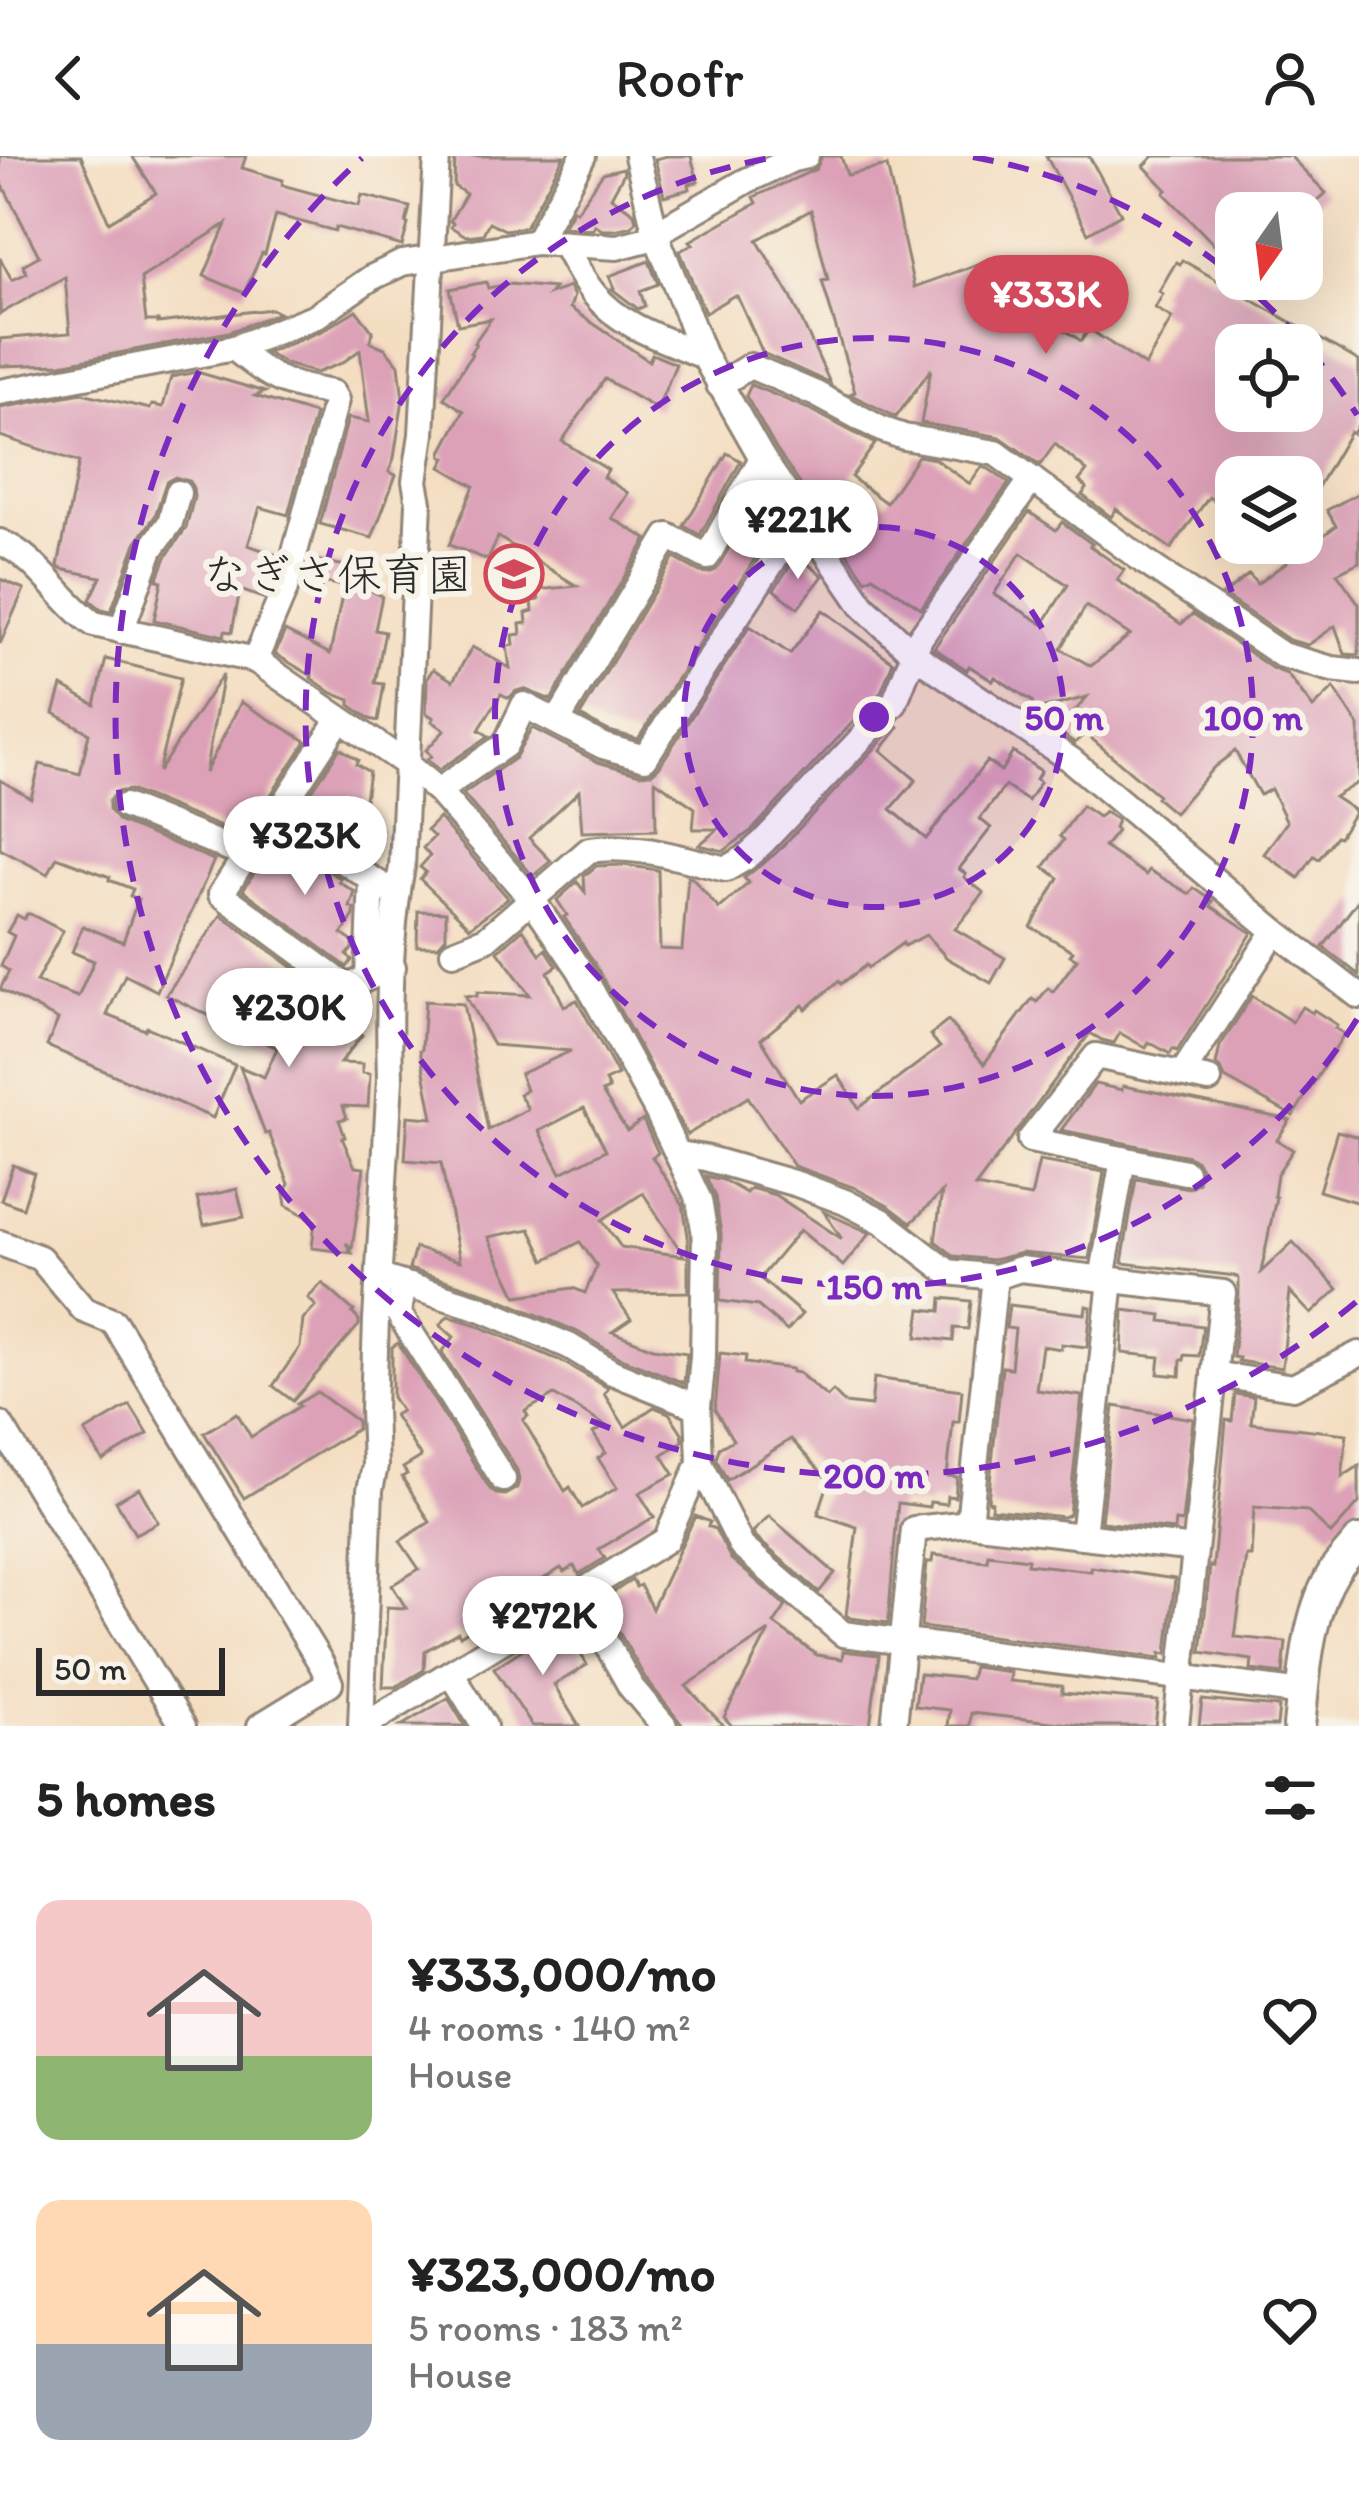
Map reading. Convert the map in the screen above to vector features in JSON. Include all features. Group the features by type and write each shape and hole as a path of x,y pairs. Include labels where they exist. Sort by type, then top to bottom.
{"street":[{"path":"362,1726 370,1490 375,1466 373,1410 392,1281 393,967 419,503 415,481 422,434 436,156"},
{"path":"536,242 583,156"},
{"path":"637,156 656,235 704,356 762,458 862,606 915,655 1071,760 1359,996"},
{"path":"0,392 234,348 316,316 402,263 536,242 617,247 656,235 746,181 806,156"},
{"path":"563,243 591,291 611,311 704,356"},
{"path":"234,348 288,386 332,393 336,400 285,589 256,660"},
{"path":"719,385 750,366 904,437 996,453 1282,655 1359,672"},
{"path":"557,722 668,536 707,557 762,458"},
{"path":"453,952 486,939 589,850 634,848 726,869 745,858 894,704 920,638 1032,479"},
{"path":"121,632 151,550 170,523 178,493"},
{"path":"438,791 505,745 524,705 603,746 645,758 801,518"},
{"path":"0,542 30,559 75,611 94,624 256,660 438,791 533,901 580,970 699,1200 705,1235 700,1463 742,1547 760,1565 843,1634 1303,1693"},
{"path":"339,720 220,894 347,987 393,967"},
{"path":"125,806 246,855"},
{"path":"275,818 397,895"},
{"path":"368,977 372,880"},
{"path":"1182,1075 1275,931"},
{"path":"1185,1172 1030,1140 1096,1056 1209,1080"},
{"path":"679,1154 823,1192 882,1221 948,1272 995,1277 1020,1269 1223,1293 1176,1726"},
{"path":"1083,1536 1106,1279 1123,1159"},
{"path":"0,1243 40,1258 85,1310 114,1322 330,1683"},
{"path":"969,1522 995,1277"},
{"path":"392,1281 480,1308 569,1346 612,1372 698,1407"},
{"path":"392,1281 399,1314 503,1479"},
{"path":"1214,1374 1293,1387 1359,1354"},
{"path":"0,1424 183,1726"},
{"path":"362,1726 666,1540 700,1463"},
{"path":"894,1726 914,1529 969,1522 1196,1549"},
{"path":"1299,1726 1319,1602 1335,1570 1359,1541"},
{"path":"579,1594 631,1687 664,1726"},
{"path":"452,1674 484,1726"},
{"path":"260,1726 330,1683 362,1688"}],"building":[{"path":"0,156 81,156 109,222 156,193 132,156 246,156 242,168 283,180 282,185 359,206 362,195 410,207 408,224 402,246 276,215 265,254 244,293 204,276 226,224 141,278 146,321 271,309 279,313 229,332 61,364 0,366 0,339 70,333 65,277 0,314 0,258 12,280 27,273 23,265 39,256 0,180"},
{"path":"455,156 564,156 525,227 505,230 489,222 483,234 466,236 451,227 450,221 466,194 454,186"},
{"path":"691,156 698,182 664,196 655,159"},
{"path":"822,156 841,156 847,175 887,166 914,287 998,257 1006,278 1068,256 1081,292 1034,309 1081,341 1089,329 1145,366 1172,318 1155,308 1163,294 1159,291 1176,262 1182,260 1215,279 1215,300 1252,300 1294,324 1215,324 1215,432 1323,432 1323,340 1359,361 1359,423 1323,478 1323,456 1215,456 1215,502 1209,497 1171,549 1116,509 1111,517 1082,495 1087,488 1079,481 1087,471 1055,444 1040,465 1000,437 921,423 931,369 896,417 850,394 855,392 822,281 828,280 811,210 757,240 791,297 830,383 763,353 737,296 705,313 680,251 757,203 754,197 816,169"},
{"path":"1046,156 1089,156 1121,214 1088,233"},
{"path":"1154,156 1290,156 1326,193 1215,192 1215,245 1144,166"},
{"path":"623,168 611,197 634,213 632,226 615,230 595,225 593,229 563,227 603,173"},
{"path":"649,261 658,284 640,291 645,306 638,309 612,289 609,276"},
{"path":"486,282 488,288 509,284 554,288 549,294 569,287 574,296 570,308 649,361 652,354 676,364 657,409 605,379 562,441 608,470 603,477 628,493 612,518 647,539 551,700 524,689 509,698 501,694 479,730 489,736 439,770 427,760 431,756 426,750 445,730 426,713 427,678 433,669 453,681 472,647 510,668 507,646 514,645 513,635 521,634 520,624 527,623 532,601 539,600 537,590 577,586 498,537 488,560 449,545 474,486 441,467 446,458 442,452 464,411 444,398 491,319 458,325 450,289"},
{"path":"356,310 373,332 370,342 385,348 399,365 403,399 389,472 396,475 372,538 320,524 348,418 369,422 360,350 316,373 267,353 322,331"},
{"path":"197,372 265,392 255,396 315,414 288,515 260,507 248,545 277,555 269,584 263,598 240,590 232,632 225,631 224,636 154,620 162,581 157,580 186,528 194,497 189,481 175,477 166,482 155,516 136,543 111,611 101,609 90,600 101,577 58,566 79,462 0,436 0,408 82,393 150,409 152,405 163,407 171,377"},
{"path":"751,385 875,444 851,477 886,503 918,456 935,459 970,484 982,467 1009,483 921,608 873,576 866,580 776,449 746,396"},
{"path":"727,453 741,461 700,535 684,526"},
{"path":"1359,493 1359,562 1337,573 1359,604 1359,655 1345,654 1335,626 1308,645 1289,640 1223,595 1249,574 1257,584 1284,564 1323,564 1323,536 1336,526 1327,510"},
{"path":"760,495 778,511 766,532 770,535 638,739 580,716 674,558 700,572 716,570"},
{"path":"1029,512 1056,530 1062,522 1124,570 1117,580 1181,624 1193,614 1287,674 1313,708 1334,688 1359,726 1359,782 1334,797 1355,811 1339,837 1319,859 1314,856 1299,878 1264,854 1287,822 1271,789 1260,795 1235,751 1214,767 1174,813 1085,733 1075,743 1058,731 1087,697 1034,711 1032,701 995,677 993,681 969,666 967,670 934,648","holes":["1021,553 1068,585 1043,624 994,594","1086,606 1130,635 1091,666 1061,649"]},
{"path":"797,555 823,576 798,608 774,590"},
{"path":"310,559 360,569 355,583 382,596 375,630 385,632 375,683 384,684 378,721 275,654 285,631 330,654 344,586 305,579"},
{"path":"0,579 24,589 0,644"},
{"path":"823,610 893,662 881,692 752,830 724,851 699,845 718,829 693,829 695,808 655,780 656,830 582,832 579,791 529,838 551,861 533,876 463,794 515,758 532,728 598,762 652,773 750,626 790,654"},
{"path":"106,659 181,678 158,772 223,674 205,773 241,702 306,741 240,835 130,790 116,792 109,801 118,821 214,860 157,991 125,975 107,1015 235,1065 213,1118 47,1046 58,1020 0,989 9,971 1,966 14,936 7,932 17,915 24,919 30,914 63,931 36,982 78,997 94,961 72,952 83,926 123,942 138,899 130,896 133,889 110,877 57,857 48,874 0,849 0,780 31,798 40,764 80,774 89,733 54,713 62,686 95,705"},
{"path":"897,725 881,750 916,780 891,809 926,839 987,761 1001,771 1013,752 1041,771 1028,801 1005,786 980,819 991,828 959,869 984,893 955,929 1005,958 991,983 947,958 926,935 903,943 868,968 839,981 806,1009 803,1005 761,1039 799,1100 838,1075 859,1108 940,1047 930,1035 948,1021 984,1064 1032,999 1037,1002 1048,988 1053,992 1077,959 1070,955 1073,951 1031,927 1059,878 1044,867 1082,806 1098,817 1105,812 1117,820 1117,831 1104,847 1146,875 1149,870 1190,894 1194,888 1213,901 1211,906 1252,933 1177,1051 1170,1054 1149,1042 1146,1048 1120,1033 1114,1043 1090,1033 975,1187 1031,1197 1039,1161 1104,1172 1089,1259 1021,1253 993,1260 954,1256 935,1241 942,1192 911,1223 853,1187 794,1166 748,1097 687,1135 557,900 577,882 585,892 584,876 596,866 658,870 660,949 682,950 688,877 719,909"},
{"path":"340,748 369,772 362,819 381,830 368,852 361,848 359,852 298,813"},
{"path":"439,818 508,898 470,927 420,879 426,872 420,867 430,856 423,848 434,837 427,830"},
{"path":"276,838 355,892 350,907 354,915 342,934 353,942 347,967 243,890"},
{"path":"1359,899 1359,975 1323,947"},
{"path":"418,911 446,912 446,937 438,946 417,946"},
{"path":"221,915 328,993 325,998 356,1022 351,1027 362,1035 340,1063 362,1064 362,1073 370,1074 368,1107 343,1106 347,1118 339,1120 355,1167 364,1168 352,1248 346,1243 352,1253 312,1248 315,1221 286,1205 284,1193 289,1184 240,1067 264,1077 277,1048 166,995"},
{"path":"523,929 540,954 546,949 557,966 548,972 564,1006 577,1000 618,1075 605,1081 609,1089 602,1092 627,1131 643,1120 658,1153 652,1157 683,1205 688,1292 613,1293 631,1319 612,1332 653,1348 687,1353 684,1383 486,1293 409,1269 415,1248 460,1261 441,1163 405,1160 408,1116 433,1118 420,1050 425,1001 463,1004 488,1130 528,1109 519,1094 526,1090 520,1074 571,1051 493,1045 465,995 530,995 498,951","holes":["584,1108 606,1150 561,1173 539,1131","643,1193 684,1256 621,1247 602,1220","530,1229 545,1260 580,1242 597,1266 585,1293 573,1288 517,1296 488,1237"]},
{"path":"1252,996 1292,1022 1302,1007 1314,1010 1344,1034 1293,1116 1225,1078 1216,1065 1220,1046"},
{"path":"1095,1084 1290,1120 1277,1140 1293,1150 1277,1174 1261,1272 1293,1242 1338,1289 1311,1314 1290,1292 1282,1368 1233,1357 1239,1295 1236,1276 1122,1263 1136,1179 1189,1188 1198,1182 1201,1168 1188,1156 1061,1130"},
{"path":"1337,1131 1359,1137 1359,1203 1319,1191"},
{"path":"13,1165 34,1173 23,1208 1,1200"},
{"path":"706,1176 746,1193 750,1188 775,1195 842,1239 824,1212 870,1233 843,1266 800,1230 760,1278 802,1314 787,1331 758,1306 720,1301 721,1233"},
{"path":"237,1189 244,1217 204,1225 197,1198"},
{"path":"322,1283 354,1311 359,1325 293,1401 273,1386 300,1347 303,1320 316,1306 308,1298"},
{"path":"942,1298 971,1301 968,1329 954,1328 953,1341 917,1337 921,1309 941,1311"},
{"path":"1009,1305 1085,1314 1086,1306 1091,1307 1087,1347 1042,1346 1036,1390 1082,1396 1069,1514 1063,1517 991,1509 988,1501 1002,1367 1011,1368 1015,1329 1006,1328"},
{"path":"1124,1310 1203,1326 1199,1356 1185,1355 1180,1376 1158,1374 1160,1357 1122,1353"},
{"path":"448,1316 561,1361 608,1388 604,1394 625,1427 654,1407 669,1413 683,1441 662,1455 674,1474 639,1493 654,1517 599,1549 605,1558 579,1574 574,1566 564,1572 561,1568 460,1636 458,1632 425,1651 424,1670 395,1687 383,1687 387,1607 406,1608 392,1585 419,1569 400,1541 430,1522 402,1477 407,1474 403,1468 421,1457 394,1415 401,1411 392,1397 392,1347 398,1343 490,1489 505,1495 517,1488 519,1480 442,1352 454,1337 440,1325","holes":["554,1395 606,1426 593,1433 606,1453 598,1458 617,1488 582,1508 570,1487 565,1491 523,1420 528,1416 525,1411"]},
{"path":"720,1353 746,1356 745,1363 792,1369 827,1397 833,1391 845,1403 871,1406 874,1378 962,1390 947,1476 957,1477 955,1497 947,1496 946,1504 930,1502 929,1507 898,1503 888,1623 846,1615 857,1527 818,1514 829,1481 791,1439 727,1480 716,1459 719,1448 733,1440 715,1410"},
{"path":"317,1392 357,1421 357,1429 244,1498 204,1433 237,1413 251,1437"},
{"path":"1235,1394 1254,1397 1251,1423 1347,1434 1342,1477 1359,1466 1359,1503 1331,1534 1307,1511 1254,1507 1251,1556 1246,1556 1235,1637 1286,1642 1283,1674 1251,1670 1252,1660 1201,1652 1226,1420 1232,1421"},
{"path":"130,1405 148,1434 103,1461 85,1432"},
{"path":"1114,1406 1193,1419 1182,1522 1175,1521 1174,1530 1101,1522"},
{"path":"139,1488 158,1522 135,1534 116,1501"},
{"path":"695,1516 710,1522 708,1526 715,1529 731,1559 786,1606 774,1624 817,1655 842,1659 843,1651 879,1655 870,1726 732,1726 724,1717 769,1631 686,1686 724,1726 683,1726 645,1678 601,1600 632,1580 636,1587 640,1585 652,1609"},
{"path":"769,1516 835,1573 819,1592 755,1537 753,1532"},
{"path":"988,1554 1028,1559 1027,1564 1175,1579 1167,1654 1161,1653 1161,1658 921,1627 927,1562 932,1562 933,1555 987,1561"},
{"path":"563,1623 587,1665 554,1685 579,1726 532,1726 494,1668"},
{"path":"973,1667 1010,1672 1009,1681 1062,1686 1062,1693 1158,1701 1155,1726 1087,1726 971,1713 970,1726 948,1726 950,1710 915,1706 919,1674 970,1679"},
{"path":"448,1698 465,1726 401,1726"},
{"path":"1202,1700 1279,1707 1277,1726 1199,1726"}],"place":[{"name":"なぎさ保育園","path":"514,574"}]}
